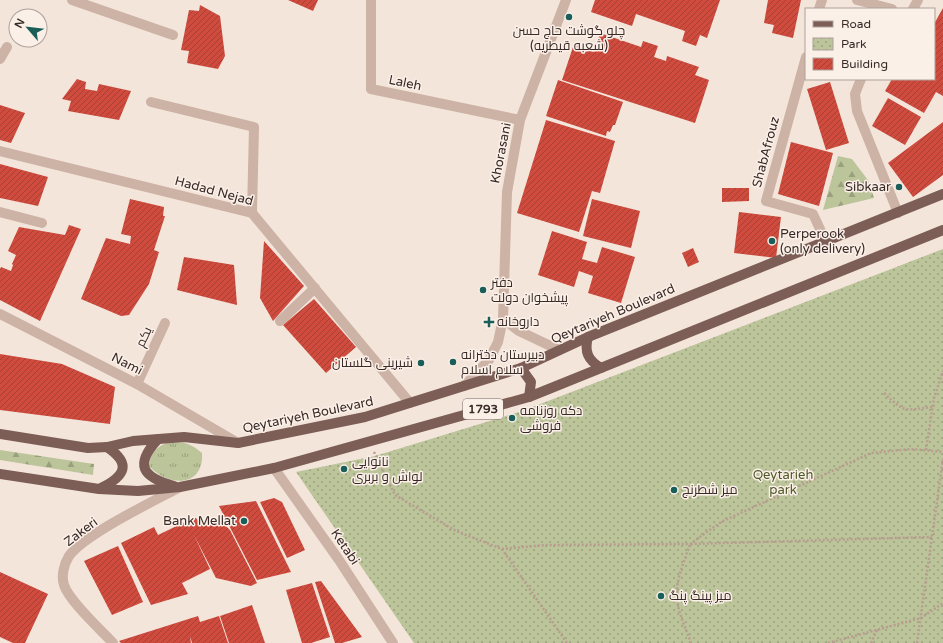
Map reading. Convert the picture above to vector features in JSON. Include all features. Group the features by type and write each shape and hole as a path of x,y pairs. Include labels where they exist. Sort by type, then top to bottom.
{"main road":[{"name":"Qeytariyeh Boulevard","path":"0,434 82,447 107,447 133,440 184,437 238,443 365,417 521,368 588,337 943,194"},
{"name":"1793","path":"0,474 99,489 138,491 180,487 274,468 372,442 467,413 528,397 943,230"},
{"path":"588,337 586,346 588,355 593,363 601,368"},
{"path":"521,368 531,382 528,397"},
{"path":"158,439 148,450 144,460 145,470 152,478 180,487"},
{"path":"99,489 114,482 121,475 123,468 122,459 107,447"}],"street":[{"path":"72,0 174,35"},
{"name":"Laleh","path":"371,0 371,89 520,120"},
{"name":"Khorasani","path":"464,386 489,360 498,342 503,319 506,192 520,120 566,0"},
{"path":"857,0 888,8"},
{"path":"0,59 7,47"},
{"name":"ShabAfrouz","path":"805,61 766,201 813,214 826,242"},
{"path":"860,80 855,94 857,111 898,213"},
{"path":"151,102 254,127 252,213"},
{"name":"Hadad Nejad","path":"0,151 252,213 410,403"},
{"path":"0,212 42,223"},
{"path":"280,321 315,288"},
{"name":"Nami","path":"0,314 137,384 238,443"},
{"path":"503,319 519,331 559,350"},
{"name":"یکم","path":"137,384 165,324"},
{"name":"Ketabi","path":"274,468 339,560 393,643"},
{"name":"Zakeri","path":"113,643 71,598 64,586 63,572 70,556 85,542 133,512 180,487"}],"path":[{"path":"926,450 933,407 943,371"},
{"path":"884,393 896,404 908,411 933,407"},
{"path":"372,442 375,456 395,495 456,532 502,549 546,545 690,544 932,537"},
{"path":"692,643 680,612 677,595 680,577 690,544 721,522 871,453 926,450 943,452"},
{"path":"917,643 943,459"},
{"path":"502,549 567,643"},
{"path":"828,643 921,618 943,603"},
{"path":"871,643 877,630"}],"green space":[{"path":"838,156 852,159 868,180 874,198 823,210"},
{"name":"Qeytarieh park","path":"943,249 943,643 414,643 296,472 375,456 522,411"},
{"path":"170,442 187,444 202,453 201,464 197,473 191,478 175,480 166,478 149,466 151,457 155,450 158,447"},
{"path":"0,450 94,464 93,475 0,460"}],"building":[{"path":"288,0 318,0 313,11"},
{"path":"595,0 720,0 707,38 700,35 696,46 682,41 685,31 636,14 632,26 591,12"},
{"path":"768,0 801,0 793,38 772,33 774,25 764,23"},
{"path":"200,5 220,16 225,56 218,69 187,63 189,51 181,50 189,10 199,11"},
{"path":"943,8 943,96 936,92 924,113 885,91 891,80 935,80 935,22"},
{"path":"600,33 641,47 643,41 658,46 654,57 666,61 667,56 699,67 695,75 709,80 695,123 562,80 574,44 594,51"},
{"path":"77,79 86,82 85,89 97,91 99,84 131,91 119,120 68,111 71,101 62,99"},
{"path":"558,80 623,102 615,125 613,125 610,132 607,131 606,136 546,116"},
{"path":"830,82 849,143 826,150 807,89"},
{"path":"888,98 921,117 905,145 872,126"},
{"path":"0,105 25,113 11,143 0,140"},
{"path":"546,120 615,141 600,193 592,191 579,232 517,213"},
{"path":"943,122 943,175 913,197 888,163"},
{"path":"791,142 833,153 819,206 778,194"},
{"path":"0,164 48,177 38,206 0,198"},
{"path":"722,188 749,188 749,201 722,202"},
{"path":"130,199 164,207 163,216 165,216 154,250 159,252 149,284 129,315 121,316 81,299 106,238 130,244 131,236 121,234"},
{"path":"592,199 640,211 631,248 583,236"},
{"path":"739,212 781,217 776,258 734,253"},
{"path":"69,225 81,229 40,321 0,300 0,269 1,267 11,271 16,255 8,251 19,227 65,235"},
{"path":"552,231 587,242 582,259 597,263 602,247 635,257 621,303 588,293 593,276 579,271 574,287 538,275"},
{"path":"264,241 304,286 273,321 260,298"},
{"path":"693,248 699,262 688,267 682,253"},
{"path":"184,257 234,265 237,305 177,290"},
{"path":"314,299 356,347 326,373 283,325"},
{"path":"0,354 62,364 115,387 110,424 0,410"},
{"path":"274,498 282,502 305,550 287,558 260,502"},
{"path":"256,501 291,572 257,580 219,506"},
{"path":"196,518 200,523 220,520 230,530 257,583 251,586 216,578 194,535 210,569 182,583 188,594 151,605 121,543 154,527 158,535"},
{"path":"118,546 143,602 112,615 84,561"},
{"path":"0,572 48,594 25,643 13,643 0,637"},
{"path":"321,581 362,637 342,643 335,643 315,582"},
{"path":"312,583 330,637 311,643 302,643 286,590"},
{"path":"252,605 265,643 229,643 220,616"},
{"path":"198,616 200,622 219,616 228,643 192,643 190,636 191,643 121,643 119,641"}],"place":[{"name":"چلو گوشت حاج حسن (شعبه قیطریه)","path":"569,17"},
{"name":"Sibkaar","path":"899,187"},
{"name":"Perperook (only delivery)","path":"772,241"},
{"name":"دفتر پیشخوان دولت","path":"483,290"},
{"name":"داروخانه","path":"489,322"},
{"name":"دبیرستان دخترانه سلام اسلام","path":"453,362"},
{"name":"شیرینی گلستان","path":"421,363"},
{"name":"دکه روزنامه فروشی","path":"512,418"},
{"name":"نانوایی لواش و بربری","path":"344,469"},
{"name":"میز شطرنج","path":"674,490"},
{"name":"Bank Mellat","path":"244,521"},
{"name":"میز پینگ پنگ","path":"661,596"}]}
